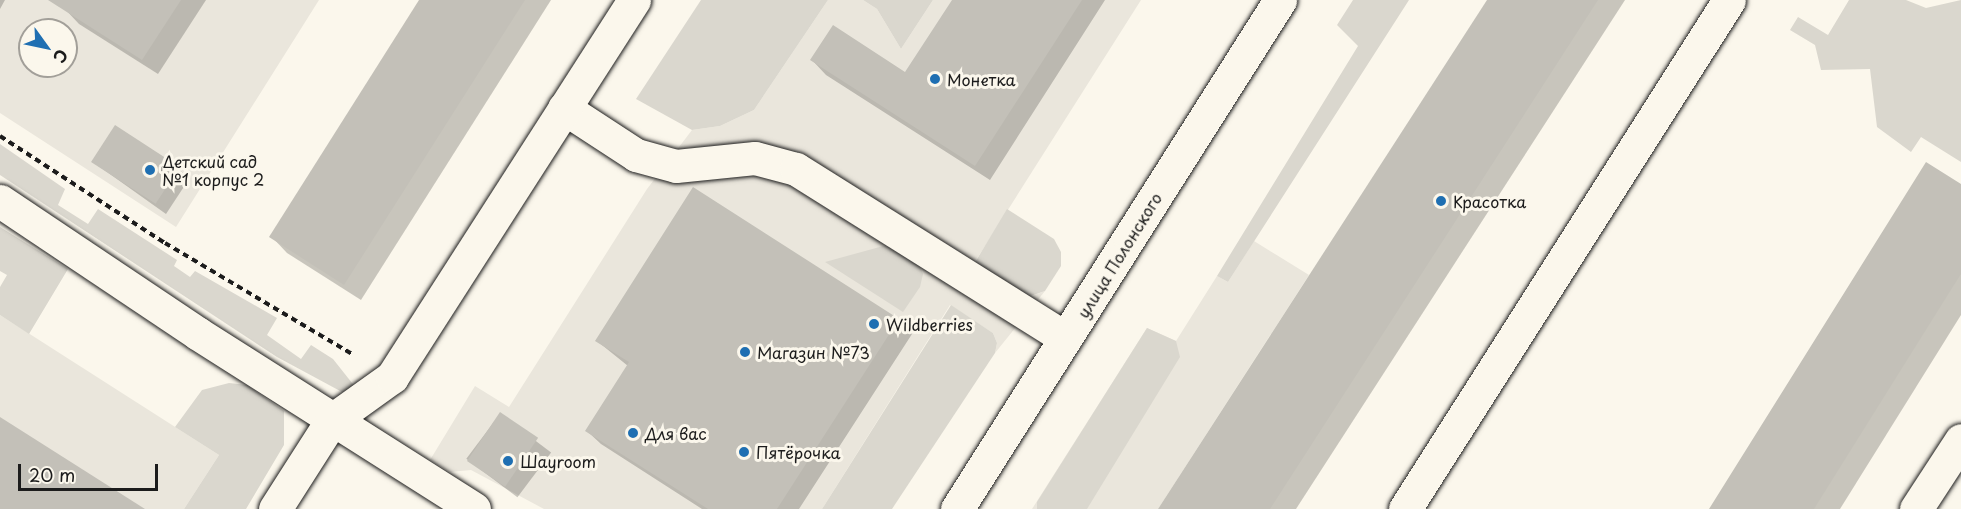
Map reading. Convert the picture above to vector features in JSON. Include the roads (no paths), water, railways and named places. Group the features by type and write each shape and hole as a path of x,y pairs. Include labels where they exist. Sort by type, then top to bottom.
{"main road":[{"path":"275,509 332,420 392,377 634,0"},
{"name":"улица Полонского","path":"957,509 1280,0"},
{"path":"1405,509 1728,0"},
{"path":"564,108 636,154 676,166 755,158 796,170 1065,338"},
{"path":"0,201 332,420 474,509"},
{"path":"1916,509 1961,440"}],"place":[{"name":"Монетка","path":"935,79"},
{"name":"Детский сад №1 корпус 2","path":"150,170"},
{"name":"Красотка","path":"1441,201"},
{"name":"Wildberries","path":"874,324"},
{"name":"Магазин №73","path":"745,352"},
{"name":"Для вас","path":"633,433"},
{"name":"Пятёрочка","path":"744,452"},
{"name":"Шауroom","path":"508,461"}]}
